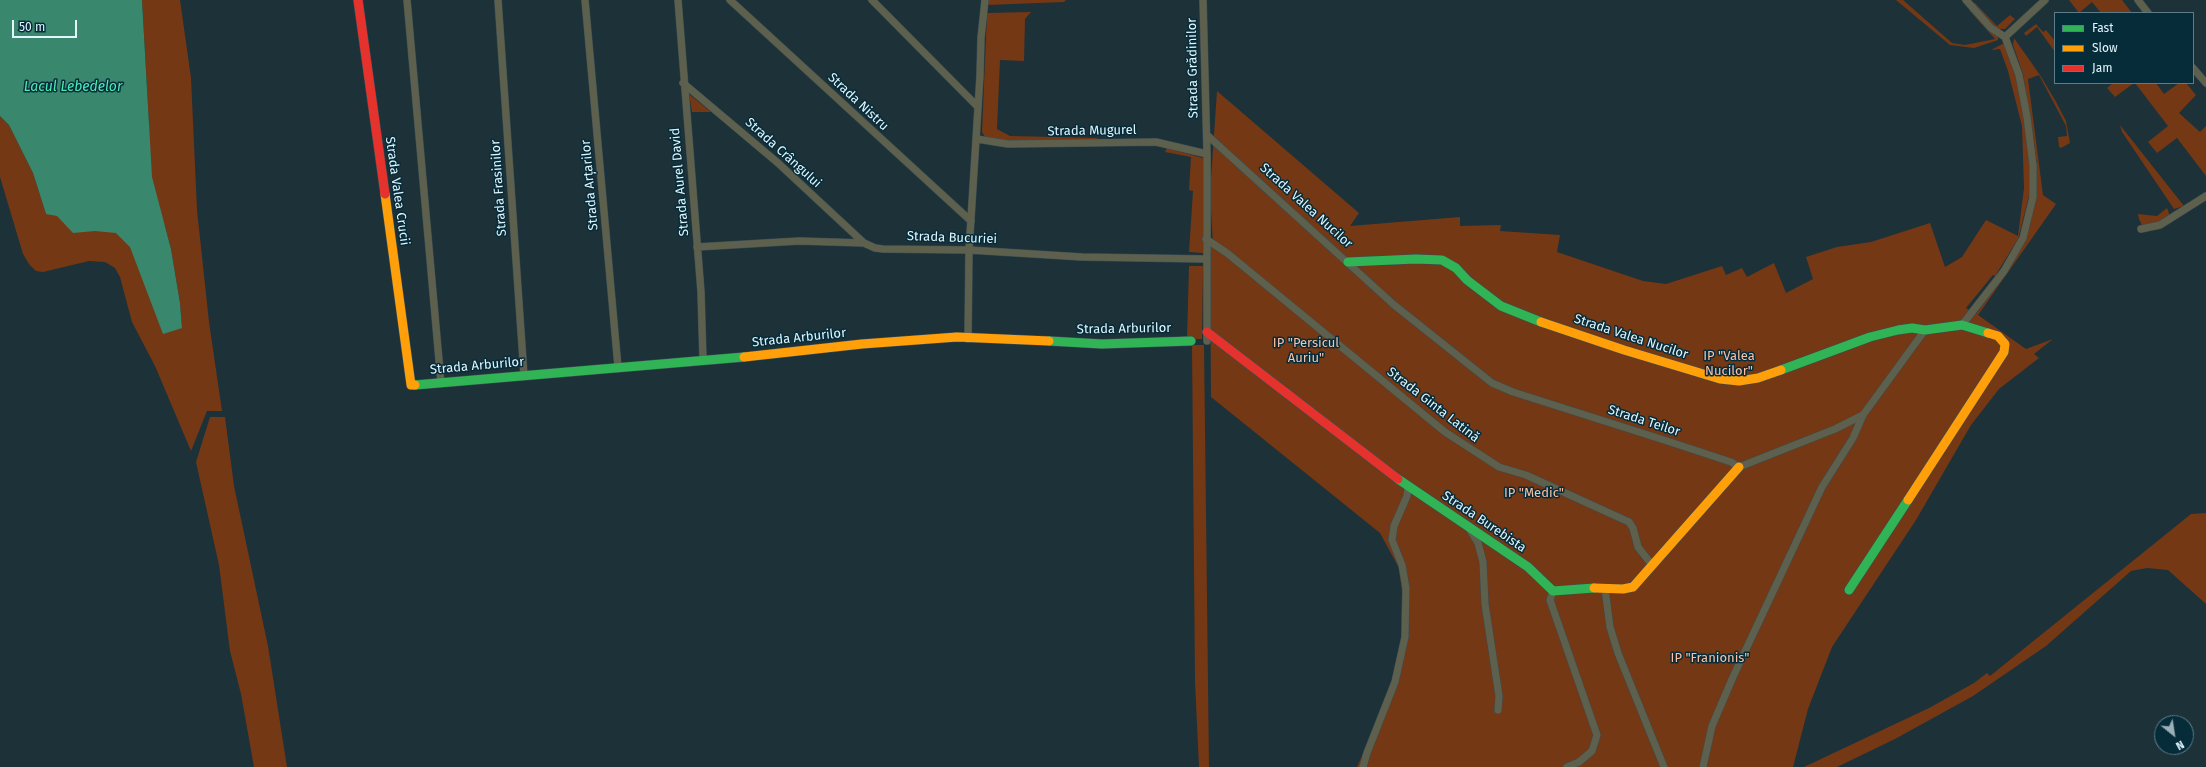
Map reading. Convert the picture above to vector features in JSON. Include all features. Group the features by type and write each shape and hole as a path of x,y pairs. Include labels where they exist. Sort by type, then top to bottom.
{"street":[{"name":"Strada Valea Crucii","path":"358,0 411,385"},
{"path":"407,0 441,383"},
{"name":"Strada Frasinilor","path":"498,0 524,375"},
{"name":"Strada Arțarilor","path":"585,0 618,367"},
{"name":"Strada Aurel David","path":"678,0 683,83 701,292 703,361"},
{"name":"Strada Nistru","path":"730,0 971,221"},
{"path":"872,0 978,107"},
{"path":"968,339 969,250 977,139 981,38 985,0"},
{"name":"Strada Grădinilor","path":"1203,0 1207,135 1207,336"},
{"path":"1849,590 2004,352 2005,344 1998,336 1962,325 2004,271 2023,238 2033,197 2033,165 2027,117 2019,76 2005,36 1991,28 1966,0"},
{"path":"2005,36 2045,0"},
{"path":"2138,0 2147,12"},
{"path":"2194,69 2206,83"},
{"name":"Strada Crângului","path":"683,83 778,163 864,243"},
{"name":"Strada Valea Nucilor","path":"1207,135 1348,262 1416,259 1442,260 1453,266 1467,280 1501,306 1521,315 1624,350 1720,379 1733,381 1758,378 1870,337 1898,330 1912,328 1925,330 1962,325"},
{"name":"Strada Mugurel","path":"977,139 1008,144 1156,142 1207,154"},
{"path":"2141,229 2160,225 2206,196"},
{"name":"Strada Ginta Latină","path":"1206,239 1227,253 1451,437 1499,467 1526,475 1628,522 1633,528 1638,547 1652,565"},
{"name":"Strada Bucuriei","path":"697,247 800,241 864,243 884,249 969,250 1082,257 1206,259"},
{"name":"Strada Teilor","path":"1348,262 1422,328 1500,388 1731,462 1739,467"},
{"path":"1703,767 1712,726 1733,677 1822,488 1853,438 1863,415 1925,330"},
{"name":"Strada Burebista","path":"1207,336 1243,358 1408,487 1528,567 1553,591"},
{"name":"Strada Arburilor","path":"411,385 703,361 862,344 957,337 968,339 1102,344 1191,341"},
{"path":"1568,767 1579,762 1592,751 1597,735 1550,600 1553,591 1585,588 1623,589 1633,587 1739,467 1850,423 1863,415"},
{"path":"1363,767 1367,752 1395,682 1404,644 1406,588 1402,565 1392,540 1394,526 1407,496 1408,487"},
{"path":"1467,526 1475,537 1480,551 1485,604 1499,696 1498,710"},
{"path":"1480,551 1487,543 1491,542"},
{"path":"1605,588 1610,627 1618,653 1664,767"}],"green space":[{"path":"142,0 180,0 191,78 197,210 209,322 222,411 207,411 191,451 155,366 132,322 120,277 115,268 105,262 89,261 43,272 36,271 29,264 23,254 0,177 0,116 9,125 33,173 46,214 149,124","holes":["164,222 171,249 180,303 182,328"]},
{"path":"989,0 1066,0 1064,2 987,5"},
{"path":"1896,0 1903,0 1952,43 1965,45 1995,39 1969,10 1970,8 1998,37 1998,40 1974,48 1950,45"},
{"path":"2069,0 2122,0 2131,12 2100,12 2092,2 2078,12"},
{"path":"1974,2 1997,26 2010,15 2015,19 2005,29 1998,29 1975,6"},
{"path":"1031,12 1025,19 1024,61 1000,60 997,129 1010,136 1098,138 1097,141 1008,141 985,137 982,132 987,13"},
{"path":"2036,24 2043,32 2046,30 2054,40 2054,51 2037,27 2026,36 2024,33"},
{"path":"2014,38 2040,75 2055,100 2066,121 2070,143 2061,148 2059,147 2058,137 2067,136 2066,126 2039,75 2028,79 2043,195 2056,204 1978,315 2026,349 2053,339 2034,354 2039,358 1999,389 1971,425 1916,520 1832,647 1808,709 1793,767 1357,767 1384,706 1401,651 1402,592 1399,568 1380,533 1211,397 1210,248 1213,245 1210,193 1217,91 1359,213 1350,226 1460,217 1460,226 1501,225 1500,231 1560,235 1557,252 1643,281 1666,284 1722,266 1726,275 1742,268 1747,277 1774,263 1786,293 1813,279 1806,257 1837,247 1871,242 1930,223 1945,267 1962,257 1986,220 2018,236 2024,188 2022,126 2008,71 2000,49 1991,50 2004,43 2017,77 2029,159 2030,192 2018,239 1995,276 1993,275 1966,308 1976,314 2015,259 2030,226 2035,201 2037,164 2023,74 2013,45"},
{"path":"2112,84 2133,84 2115,97 2107,88"},
{"path":"2136,84 2157,84 2164,94 2178,84 2187,84 2196,95 2179,113 2200,132 2206,126 2206,176 2177,138 2157,153 2148,142 2168,126"},
{"path":"689,94 711,112 692,112"},
{"path":"2120,125 2184,206 2174,209 2122,132"},
{"path":"1167,148 1203,158 1203,253 1189,252 1193,191 1189,190 1191,157 1165,152"},
{"path":"2167,208 2170,216 2163,221 2146,226 2142,225 2138,214 2157,216"},
{"path":"1189,266 1203,266 1202,339 1187,339"},
{"path":"1192,345 1204,345 1209,767 1199,767 1195,682"},
{"path":"210,417 225,417 234,486 268,646 287,767 254,767 241,694 230,651 219,565 196,462"},
{"path":"2206,513 2206,604 2168,570 2147,568 2131,571 2046,646 1973,696 1895,739 1837,767 1804,767 1929,708 1974,683 1987,673 1990,676 2191,514"}],"water":[{"name":"Lacul Lebedelor","path":"0,0 142,0 152,177 171,249 180,303 182,328 163,334 130,247 116,233 95,231 73,233 57,216 46,214 33,173 9,125 0,116"}],"traffic: fast":[{"path":"1348,262 1416,259 1442,260 1456,268 1467,280 1501,306 1541,322"},
{"path":"1781,370 1870,337 1898,330 1912,328 1925,330 1962,325 1988,333"},
{"path":"1049,341 1102,344 1191,341"},
{"path":"415,385 744,357"},
{"path":"1398,479 1528,567 1553,591 1594,588"},
{"path":"1849,590 1908,500"}],"traffic: slow":[{"path":"385,194 411,385 415,385"},
{"path":"1541,322 1624,350 1720,379 1739,381 1758,378 1781,370"},
{"path":"1908,500 2004,352 2005,344 1998,336 1988,333"},
{"path":"744,357 862,344 957,337 1049,341"},
{"path":"1594,588 1623,589 1633,587 1739,467"}],"traffic: jam":[{"path":"358,0 385,194"},
{"path":"1207,332 1398,479"}],"park label":[{"name":"IP \"Persicul Auriu\"","path":"1306,350"},
{"name":"IP \"Valea Nucilor\"","path":"1729,364"},
{"name":"IP \"Medic\"","path":"1534,493"},
{"name":"IP \"Franionis\"","path":"1710,658"}]}
